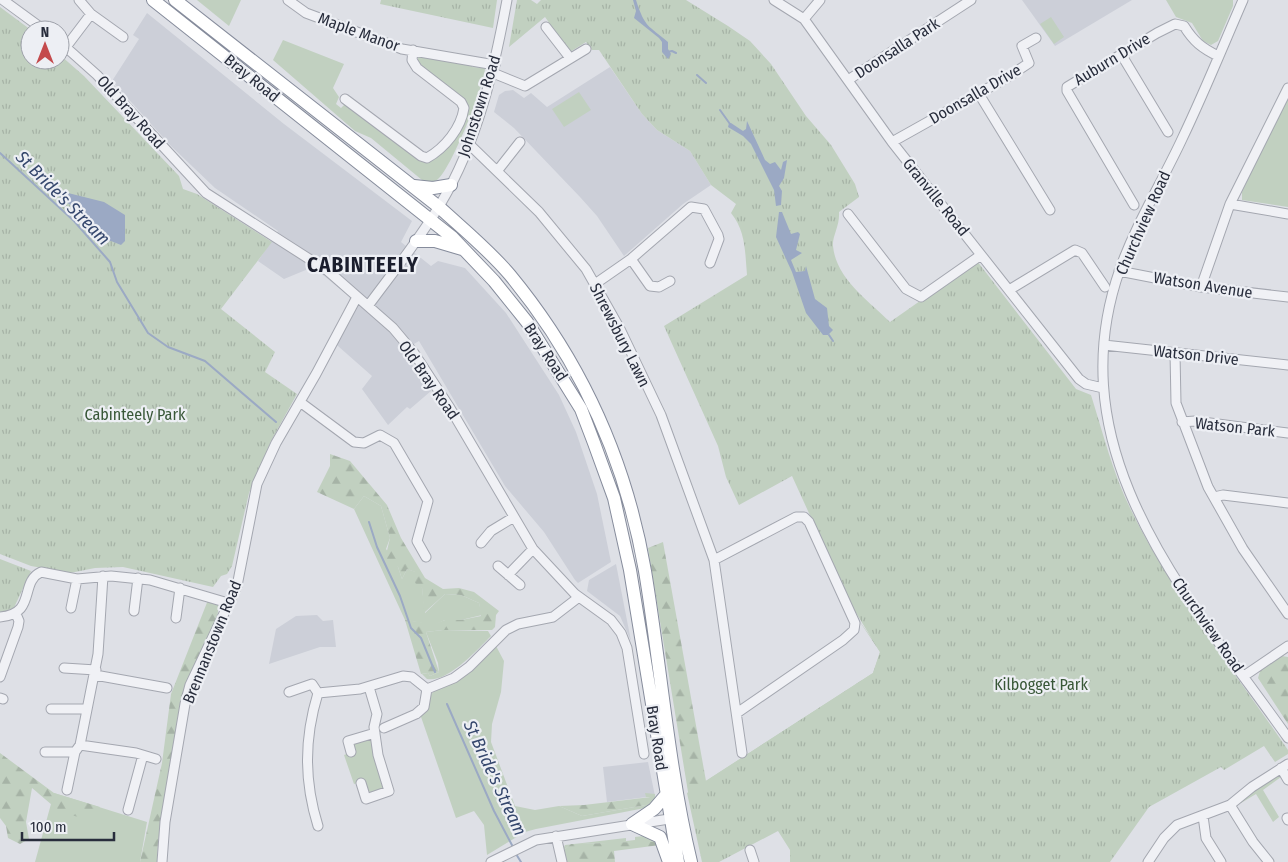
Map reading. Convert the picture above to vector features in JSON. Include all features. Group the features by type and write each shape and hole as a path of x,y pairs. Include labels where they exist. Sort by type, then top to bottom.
{"highway":[{"name":"Bray Road","path":"153,0 464,250 494,281 527,322 552,358 582,409 614,498 630,570 666,795 675,818"},
{"name":"Bray Road","path":"175,0 439,207 495,259 549,326 581,378 609,440 631,507 645,571 680,858"},
{"path":"411,185 433,188 451,184"},
{"path":"416,240 435,241 464,250"},
{"path":"632,824 654,809 666,795"},
{"path":"632,824 660,837 680,858"}],"street":[{"path":"3,0 30,20"},
{"path":"79,0 92,14 122,37"},
{"name":"Maple Manor","path":"288,0 306,13 402,49 494,69 525,86 570,58"},
{"name":"Johnstown Road","path":"368,306 439,207 470,145 494,69 507,0"},
{"name":"Granville Road","path":"774,0 804,19 892,142 1079,379 1086,384 1103,388"},
{"path":"804,19 820,0"},
{"name":"Doonsalla Park","path":"848,80 971,0"},
{"name":"Churchview Road","path":"1244,0 1119,272 1104,345 1103,388 1118,458 1134,505 1172,574 1288,738"},
{"path":"70,38 92,14"},
{"name":"Auburn Drive","path":"1134,204 1067,91 1067,87 1072,82 1175,24 1184,26 1192,40 1201,48 1218,56"},
{"path":"546,27 570,58 586,48"},
{"name":"Doonsalla Drive","path":"892,142 979,94 1029,63 1022,46 1036,38"},
{"name":"Maple Manor","path":"345,99 421,156 427,158 433,154 457,129 464,108 461,102 417,68 412,60 413,50"},
{"name":"Old Bray Road","path":"70,51 97,75 202,190 215,201 328,271 392,328 414,353 453,412 533,550 579,597 611,620 621,633 627,648 644,754"},
{"path":"1121,54 1168,132"},
{"path":"1202,286 1230,204 1288,88"},
{"path":"979,94 1050,210"},
{"path":"498,170 520,142"},
{"name":"Shrewsbury Lawn","path":"470,145 498,170 539,212 586,269 620,329 661,415 714,560 742,753"},
{"path":"1230,204 1288,214"},
{"path":"595,284 631,259 691,207 704,209 718,235 719,239 710,263"},
{"path":"848,214 906,289 921,297 981,255"},
{"path":"1009,290 1075,250 1082,253 1105,287"},
{"path":"631,259 650,286 659,287 670,281"},
{"name":"Watson Avenue","path":"1119,272 1202,286 1288,297"},
{"name":"Brennanstown Road","path":"162,862 165,822 185,704 190,685 240,573 257,484 269,456 357,297"},
{"name":"Watson Drive","path":"1104,345 1288,365"},
{"path":"1175,352 1176,403 1182,422 1214,496 1243,549 1288,614"},
{"path":"300,402 354,442 364,443 380,435 394,443 428,501 417,541 426,558"},
{"name":"Watson Park","path":"1182,422 1203,422 1288,433"},
{"path":"1214,496 1223,495 1288,503"},
{"path":"481,543 491,531 514,516"},
{"path":"714,560 796,517 804,517 809,522 855,623 854,630 848,636 737,713"},
{"path":"508,575 533,550"},
{"path":"498,566 520,585"},
{"path":"0,617 16,614 22,606 33,579 41,572 77,579 103,576 161,581 228,603"},
{"path":"67,790 95,672 103,576"},
{"path":"134,611 138,578"},
{"path":"71,608 77,579"},
{"path":"176,618 180,588"},
{"path":"427,689 454,678 469,667 506,630 518,624 553,617 579,597"},
{"path":"0,677 18,627 19,621 16,614"},
{"path":"1244,676 1288,646"},
{"path":"64,668 95,672 167,688"},
{"path":"318,693 369,687 403,676 412,677 427,689"},
{"path":"289,692 312,684 318,693 310,723 306,756 311,818 318,826"},
{"path":"361,783 366,799 389,791 382,771 379,730 369,687"},
{"path":"351,752 348,741 416,714 424,707 427,689"},
{"path":"51,709 87,709"},
{"path":"45,752 78,749 143,755 156,759"},
{"path":"128,810 143,755"},
{"path":"1148,862 1173,829 1188,819 1203,816 1230,805 1284,766 1288,780"},
{"path":"1230,805 1253,842 1270,862"},
{"path":"1203,816 1206,838 1221,862"},
{"path":"491,862 542,838 675,818"},
{"path":"556,836 562,862"},
{"path":"750,850 754,862"}],"shaded area":[{"path":"1022,0 1132,0 1055,46"},
{"path":"147,13 284,124 412,221 401,242 431,266 438,261 465,268 506,313 559,395 576,432 597,494 611,562 578,583 575,580 544,532 505,486 419,341 402,351 431,391 410,409 407,407 388,425 362,389 372,376 330,339 347,308 350,297 313,267 284,279 258,261 278,231 215,188 171,146 112,81 139,39 133,35"},
{"path":"610,67 642,114 657,130 690,151 711,185 683,204 624,256 597,216 580,197 514,128 494,112 499,95 505,91 513,90 524,98 531,93 547,107"},
{"path":"616,564 631,641 620,616 587,591 589,580"},
{"path":"317,615 323,621 333,620 336,647 320,647 269,664 276,629 296,616"},
{"path":"648,762 655,796 607,802 603,767"}],"green space":[{"path":"197,0 241,0 229,26"},
{"path":"381,0 497,0 493,28 380,4"},
{"name":"Kilbogget Park","path":"517,0 531,0 537,4 541,0 686,0 750,41 771,64 806,116 831,145 855,184 859,197 839,212 833,242 835,258 847,279 890,322 977,261 1076,389 1091,395 1119,482 1147,540 1182,598 1288,750 1288,754 1275,762 1264,746 1224,770 1221,767 1149,807 1110,862 790,862 790,850 778,831 719,862 702,862 687,793 873,673 880,652 850,603 792,476 739,505 726,477 718,446 664,326 747,275 745,250 740,227 731,213 736,204 711,185 690,151 657,130 642,114 599,50 592,50 586,42 570,52 545,17 509,47"},
{"path":"1166,0 1233,0 1233,6 1218,41 1211,45 1203,41 1192,23 1176,17"},
{"name":"Cabinteely Park","path":"0,7 20,22 20,70 70,70 70,64 84,76 179,176 183,189 197,194 272,242 221,309 275,352 265,372 297,394 271,441 249,493 232,566 227,574 221,576 213,587 123,567 95,568 70,573 31,566 0,554"},
{"path":"1051,17 1064,37 1054,44 1040,24"},
{"path":"283,40 344,64 333,88 339,97 336,104 341,108 345,104 429,159 467,112 418,67 418,56 472,64 472,67 485,68 466,127 443,174 433,182 422,180 371,138 355,131 273,60"},
{"path":"579,92 591,110 564,127 552,109"},
{"path":"1288,93 1288,207 1242,200 1242,192"},
{"path":"330,454 350,461 387,505 401,538 425,578 443,589 459,588 474,592 499,611 496,615 495,627 492,630 426,632 439,672 430,676 428,673 421,674 405,620 434,624 445,620 461,620 481,616 479,603 461,595 445,594 424,613 422,588 415,583 415,572 407,569 402,579 398,567 385,559 390,538 381,506 364,496 354,509 317,492 330,466"},
{"path":"364,496 381,506 390,538 386,549 398,567 402,579 407,569 416,572 422,588 425,613 445,594 461,595 479,603 482,615 461,620 445,620 434,625 405,620 354,509"},
{"path":"663,542 706,781 873,673 880,652 858,619 894,669 689,798 648,548"},
{"path":"0,559 31,571 12,612 0,613"},
{"path":"208,600 219,605 217,618 184,691 178,715 158,842 157,862 140,862 162,763 171,694"},
{"path":"443,630 488,631 491,636 453,671 435,679 427,679 422,674 428,673 430,676 439,672 438,663 426,632"},
{"path":"496,646 504,661 501,692 492,724 491,742 515,806 535,810 559,806 582,816 646,805 650,797 646,797 645,793 655,794 655,799 645,808 525,832 487,855 484,825 474,811 456,818 420,714 434,690 461,677"},
{"path":"1282,656 1288,657 1288,724 1258,678 1261,668"},
{"path":"372,738 385,785 383,788 372,793 367,790 364,781 354,784 344,755 354,751 353,744"},
{"path":"0,753 54,793 100,807 93,818 73,816 59,810 32,788 26,822 29,839 20,844 8,838 6,826 0,818"},
{"path":"1276,776 1281,777 1263,790 1279,817 1273,822 1256,794 1241,803 1239,801"},
{"path":"54,793 147,822 140,862 35,862"},
{"path":"651,797 650,802 646,805 582,816 559,806 584,805"},
{"path":"643,836 659,842 579,844 574,844 626,838 626,841 635,840 635,837"},
{"path":"659,842 660,845 614,851 615,862 567,862 564,850 571,844"},
{"path":"571,844 564,850 565,845"}],"water":[{"path":"633,0 636,0 642,16 651,29 668,42 668,49 671,54 668,59 662,52 662,42 659,38 634,18 636,11"},
{"path":"747,121 765,160 770,164 775,162 781,170 783,162 787,160 784,178 779,186 782,191 781,205 776,206 774,190 751,144 743,136 728,127 729,123 731,123 743,131 746,129"},
{"path":"52,189 104,202 125,215 125,241 121,245 111,241 100,243 76,209 51,191"},
{"path":"779,212 782,212 791,234 798,232 800,234 796,250 802,253 791,260 796,272 805,271 806,266 815,299 827,308 829,326 833,330 828,335 823,335 806,313 792,272 776,237"}],"waterway":[{"path":"667,52 672,51 676,53"},
{"path":"697,75 706,83"},
{"path":"720,110 730,124"},
{"name":"St Bride's Stream","path":"0,153 74,221 110,262 117,282 148,333 168,347 205,361 276,422"},
{"path":"829,335 833,341"},
{"name":"St Bride's Stream","path":"369,522 377,547 400,596 411,628 421,638 435,672"},
{"name":"St Bride's Stream","path":"447,704 494,811 513,847"},
{"name":"St Bride's Stream","path":"516,854 521,862"}],"district":[{"name":"CABINTEELY","path":"363,265"}]}
